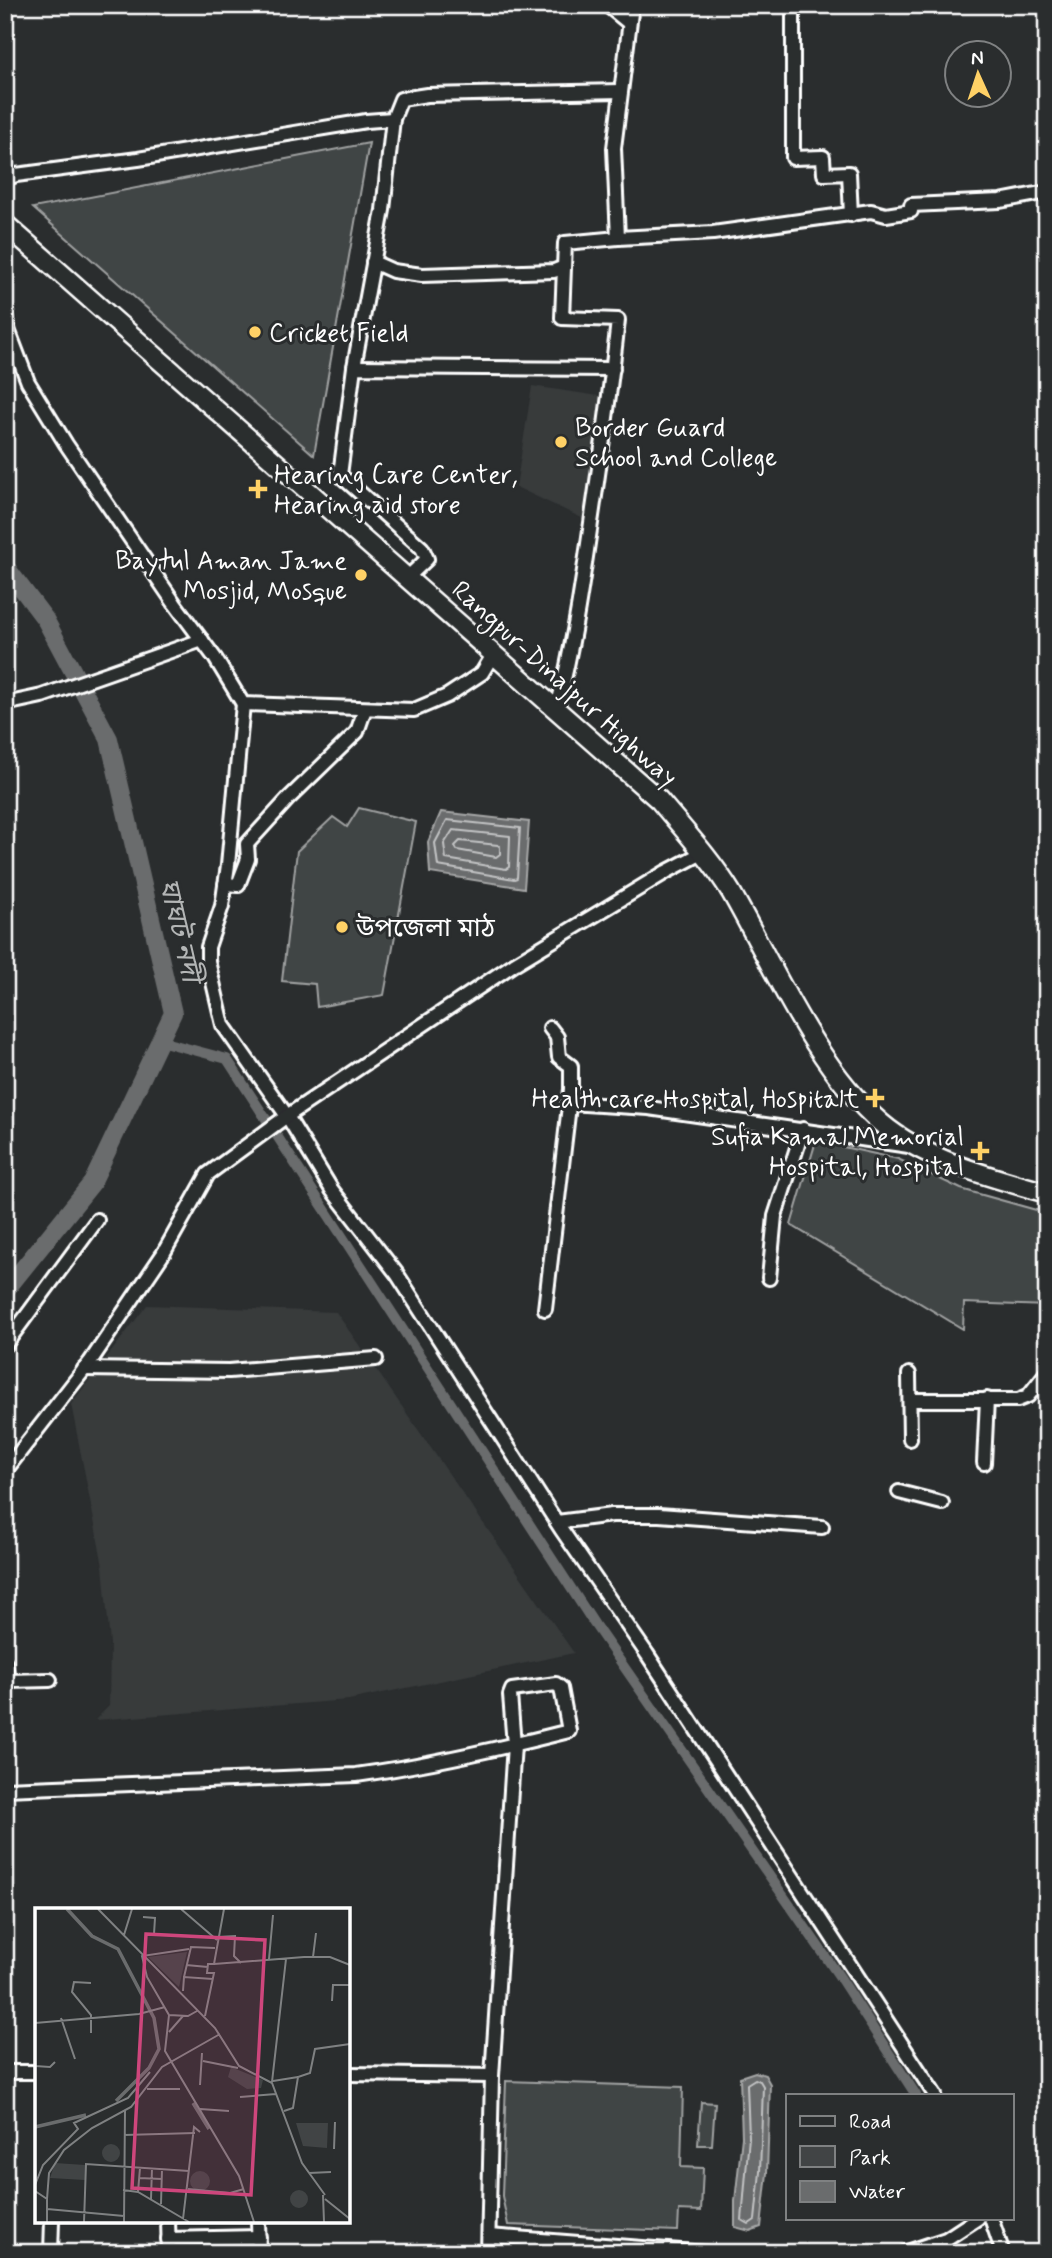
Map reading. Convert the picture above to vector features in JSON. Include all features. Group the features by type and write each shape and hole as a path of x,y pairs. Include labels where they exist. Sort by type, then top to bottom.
{"highway":[{"name":"Rangpur-Dinajpur Highway","path":"5,224 659,800 729,889 812,1037 851,1094 883,1124 916,1147 970,1169 1047,1193"}],"street":[{"path":"607,5 629,23"},
{"path":"618,238 614,148 632,5"},
{"path":"793,5 793,158 823,157 824,174 849,173 851,215"},
{"path":"408,578 427,559 422,548 340,475 354,367 383,210 393,119 401,99 426,95 621,91"},
{"path":"5,179 16,175 393,119"},
{"path":"557,708 566,675 577,609 618,320 562,318 565,243 713,233 871,211 886,215 911,211 911,205 1000,201 1047,192"},
{"path":"373,262 393,271 422,275 554,271 564,267"},
{"path":"5,315 28,382 66,444 202,640 243,705 222,906 208,947 208,961 223,1025 332,1190 397,1274 934,2094"},
{"path":"354,367 613,369"},
{"path":"5,704 42,696 202,640"},
{"path":"243,705 414,710 447,696 482,673 494,653"},
{"path":"225,884 238,885 248,859 247,844 289,798 357,732 365,709"},
{"path":"5,1471 84,1369 163,1254 208,1174 284,1117 514,964 702,853"},
{"path":"545,1309 570,1066 559,1057 557,1037 550,1028"},
{"path":"568,1103 649,1108 916,1147"},
{"path":"769,1278 775,1216 803,1129"},
{"path":"5,1345 97,1220"},
{"path":"84,1369 229,1371 376,1359"},
{"path":"910,1400 1024,1399 1047,1372"},
{"path":"908,1374 910,1439"},
{"path":"984,1463 987,1399"},
{"path":"900,1492 942,1503"},
{"path":"557,1521 612,1515 659,1515 822,1527"},
{"path":"5,1662 8,1681 50,1680"},
{"path":"5,1789 356,1775 407,1768 514,1745 569,1731 561,1688 556,1684 512,1690 510,1695 514,1745 492,2076 488,2253"},
{"path":"5,2072 35,2072"},
{"path":"350,2074 492,2076"},
{"path":"904,2253 946,2239 975,2220"},
{"path":"992,2220 1003,2253"},
{"path":"51,2223 51,2253"},
{"path":"168,2223 168,2246 259,2237"},
{"path":"258,2223 259,2253"},
{"path":"489,2236 706,2253"}],"shaded area":[{"name":"Border Guard School and College","path":"532,386 606,397 586,520 516,487"},
{"path":"147,1305 336,1312 574,1653 349,1700 95,1720 109,1706 110,1644 103,1566 71,1404"}],"green space":[{"name":"Cricket Field","path":"369,143 314,455 33,208"},
{"name":"উপজেলা মাঠ","path":"359,808 416,822 384,995 317,1007 315,984 282,981 297,851 333,817 347,827"},
{"path":"816,1141 898,1159 961,1189 1047,1213 1047,1306 964,1303 963,1329 791,1225"},
{"path":"506,2081 683,2087 681,2167 703,2168 701,2211 679,2210 678,2231 508,2225 502,2196"},
{"path":"701,2102 715,2103 712,2145 698,2145"}],"water":[{"path":"441,812 529,822 524,888 430,873 428,842"},
{"path":"755,2072 765,2075 770,2084 767,2173 761,2227 750,2231 735,2227 735,2201 742,2137 740,2077"}],"waterway":[{"name":"ঘাঘট নদী","path":"5,566 45,619 109,739 173,1013 92,1183 5,1291"},
{"path":"160,1041 227,1059 595,1625 839,1976 915,2094"}],"place":[{"name":"Cricket Field","path":"255,332"},
{"name":"Border Guard School and College","path":"561,442"},
{"name":"Hearing Care Center, Hearing aid store","path":"258,489"},
{"name":"Baytul Aman Jame Mosjid, Mosque","path":"361,575"},
{"name":"উপজেলা মাঠ","path":"342,927"},
{"name":"Health care Hospital, Hospitalt","path":"875,1098"},
{"name":"Sufia Kamal Memorial Hospital, Hospital","path":"980,1151"}]}
